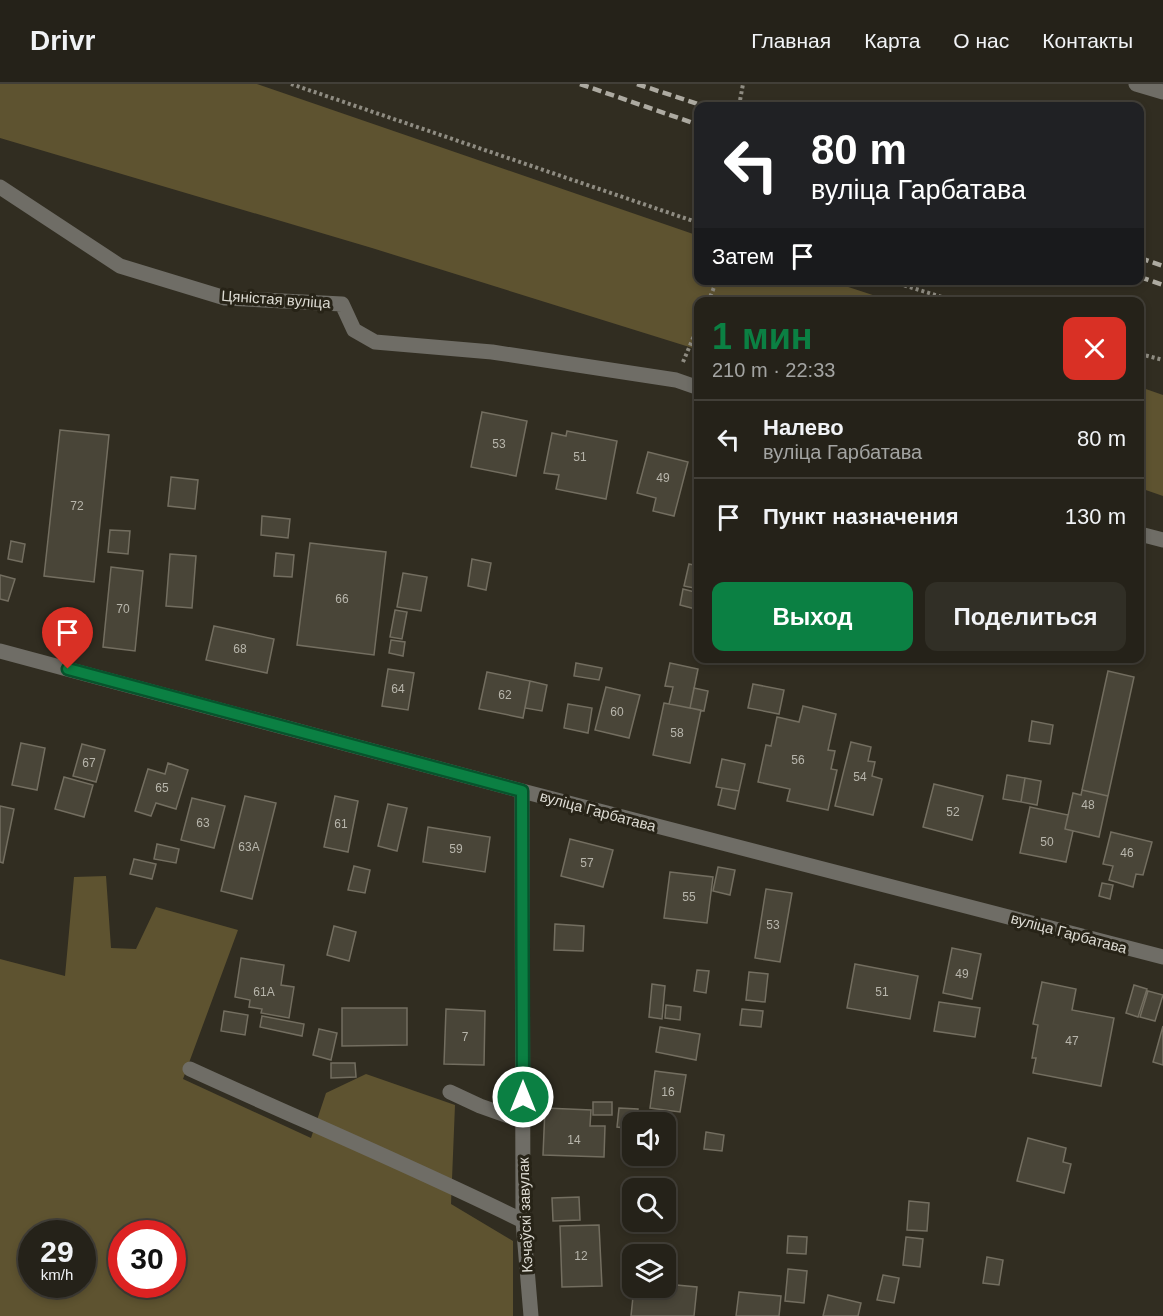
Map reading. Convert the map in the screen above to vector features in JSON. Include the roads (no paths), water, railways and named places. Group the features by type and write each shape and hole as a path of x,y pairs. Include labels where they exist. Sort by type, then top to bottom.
{"street":[{"path":"1136,84 1163,92"},
{"name":"Цяністая вуліца","path":"0,187 120,266 225,298 342,304 354,330 375,342 492,352 676,380 694,386"},
{"path":"1144,535 1163,540"},
{"name":"вуліца Гарбатава","path":"0,651 522,791 1163,957"},
{"name":"Кэчаўскі завулак","path":"522,791 524,1221 531,1316"},
{"path":"190,1069 303,1121 426,1173 524,1221"},
{"path":"450,1092 480,1106 523,1120"}],"railway":[{"path":"580,84 694,123"},
{"path":"637,84 694,103"},
{"path":"1144,259 1163,266"},
{"path":"1144,278 1163,285"}]}
